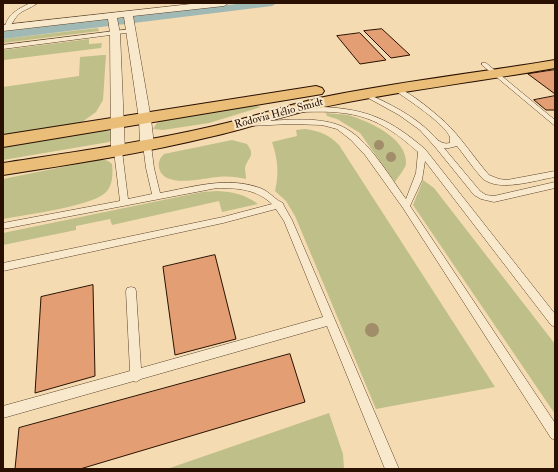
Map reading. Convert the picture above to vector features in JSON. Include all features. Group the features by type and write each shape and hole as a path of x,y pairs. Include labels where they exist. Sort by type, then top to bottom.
{"main road":[{"name":"Rodovia Hélio Smidt","path":"3,169 147,145 245,124 286,111 490,69 555,52"},
{"name":"Rodovia Hélio Smidt","path":"3,141 490,69 555,64"}],"street":[{"path":"5,28 114,24 129,22 186,5 219,3"},
{"path":"129,22 145,119 147,145"},
{"path":"114,24 118,151"}],"lane":[{"path":"5,28 13,15 22,8 36,3"},
{"path":"3,47 129,22"},
{"path":"490,69 555,124"},
{"path":"396,89 428,111 453,137 486,177 507,184 555,174"},
{"path":"364,94 398,111 414,122 432,140 477,193 484,197 494,199 555,186"},
{"path":"286,111 336,109 373,116 393,126 422,151 555,322"},
{"path":"245,124 305,122 322,124 339,128 354,138 368,153 406,206 555,434"},
{"path":"432,140 444,146 451,146 454,144 453,137"},
{"path":"147,145 150,168 157,196"},
{"path":"118,151 124,203"},
{"path":"406,206 417,186 421,172 422,151"},
{"path":"3,226 217,185 236,185 268,194 280,205 288,220 392,469"},
{"path":"3,267 223,220 280,205"},
{"path":"131,291 136,376"},
{"path":"3,412 136,376 330,320"}],"green space":[{"path":"98,28 99,31 3,43 3,39"},
{"path":"89,39 89,44 102,43 101,48 4,60 3,62 3,50"},
{"path":"106,55 103,100 96,112 82,122 3,135 3,87 79,76 80,57"},
{"path":"252,105 261,107 209,123 163,130 153,129 157,123 161,121"},
{"path":"326,113 348,115 376,126 401,146 405,155 406,164 395,182 360,133 337,119 327,116"},
{"path":"305,129 324,134 339,145 495,387 376,409 295,216 286,201 275,191 277,166 276,155 272,142 297,136 296,130"},
{"path":"103,130 113,132 113,139 109,142 3,160 3,147"},
{"path":"232,140 247,144 250,148 251,154 245,168 246,179 236,177 218,177 185,181 176,180 168,178 162,174 159,168 161,157 164,154"},
{"path":"102,159 112,164 112,176 110,187 98,198 72,206 3,219 3,179"},
{"path":"423,180 434,188 555,344 555,414 413,205"},
{"path":"217,191 239,194 258,204 222,212 219,201 112,225 110,219 76,226 76,230 3,245 3,233 202,192"},
{"path":"329,413 343,454 344,469 167,469"}],"building":[{"path":"382,29 410,55 391,58 364,31"},
{"path":"360,33 386,60 360,64 337,36"},
{"path":"555,70 555,94 528,74"},
{"path":"555,96 555,110 546,110 534,100"},
{"path":"215,255 236,339 175,355 163,267"},
{"path":"93,285 95,376 35,393 41,297"},
{"path":"290,354 305,402 80,469 15,469 19,428"}],"waterway":[{"path":"3,35 272,3"}]}
